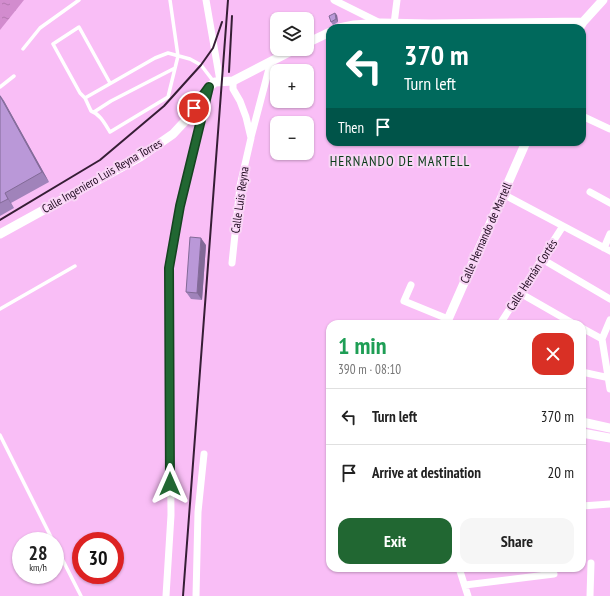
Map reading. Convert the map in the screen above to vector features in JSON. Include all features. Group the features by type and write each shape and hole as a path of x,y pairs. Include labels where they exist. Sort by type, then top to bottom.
{"street":[{"path":"166,596 171,515 169,268 180,206 214,84 206,0"},
{"path":"334,0 381,24 394,24 397,0"},
{"path":"582,24 604,0"},
{"path":"314,40 326,34"},
{"path":"214,84 233,81 282,56"},
{"name":"Calle Luis Reyna","path":"232,263 240,186 251,138 272,61"},
{"name":"Calle Luis Reyna","path":"233,81 233,89 240,101 246,117 251,138"},
{"name":"Calle Ingeniero Luis Reyna Torres","path":"0,234 140,157 173,134 214,84"},
{"path":"586,118 610,129"},
{"name":"Calle Hernando de Martell","path":"447,320 524,146"},
{"path":"590,192 610,203"},
{"path":"503,194 607,249 610,234"},
{"name":"Calle Hernán Cortés","path":"503,320 563,226"},
{"path":"542,259 610,299"},
{"path":"411,285 404,301 445,320"},
{"path":"520,293 567,320"},
{"path":"602,339 610,320"},
{"path":"586,330 602,339 607,352 610,389"},
{"path":"586,373 609,378"},
{"path":"586,423 610,428"},
{"path":"586,434 610,438"},
{"path":"196,596 198,512 204,454"},
{"path":"586,506 610,504"},
{"path":"590,596 591,563"},
{"path":"460,572 468,596"},
{"path":"464,585 554,574"}],"lane":[{"path":"23,49 40,28 79,0"},
{"path":"110,82 79,27 53,44 91,111 105,123 110,132 168,97 178,56 170,0"},
{"path":"85,98 110,82 155,58 168,53 190,59 201,65 214,84"},
{"path":"94,112 111,101 175,68"},
{"path":"0,87 14,76"},
{"path":"0,309 75,266"},
{"path":"0,435 48,532"},
{"path":"64,563 81,596"}],"water":[{"path":"0,0 24,0 0,30"}],"building":[{"path":"335,13 336,19 331,22 329,16"},
{"path":"0,96 42,172 5,193 8,199 0,203"},
{"path":"190,237 201,238 197,293 186,292"}],"railway":[{"path":"183,596 228,0"},
{"path":"229,72 232,16"},
{"path":"0,220 100,160 164,106 201,65 213,48 222,22"}],"district":[{"name":"HERNANDO DE MARTELL","path":"400,161"}],"route":[{"path":"170,484 169,268 180,206 209,87 194,108"}]}
